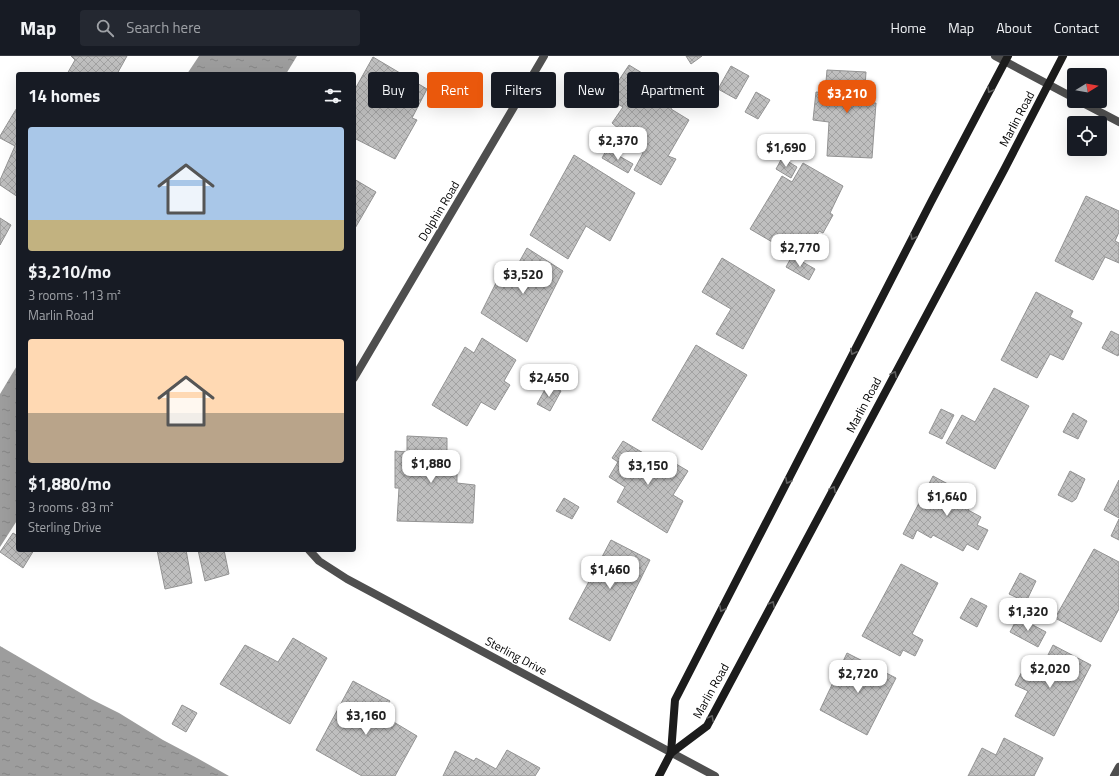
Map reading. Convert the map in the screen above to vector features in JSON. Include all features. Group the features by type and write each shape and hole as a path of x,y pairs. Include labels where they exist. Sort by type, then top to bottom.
{"street":[{"name":"Dolphin Road","path":"356,375 544,56"},
{"path":"995,56 1007,59 1048,85 1067,94"},
{"name":"Marlin Road","path":"671,752 706,726 1063,56"},
{"name":"Marlin Road","path":"659,776 671,752 675,700 931,202 1007,59"},
{"path":"1092,108 1119,122"},
{"name":"Sterling Drive","path":"311,552 319,561 347,579 716,776"},
{"path":"1114,776 1119,767"}],"water":[{"path":"199,56 297,56 287,72 188,72"},
{"path":"16,367 16,522 0,547 0,394"},
{"path":"0,646 91,699 119,713 163,740 229,776 0,776"}],"building":[{"path":"71,56 127,56 118,72 68,72 75,60"},
{"path":"686,56 702,56 691,64"},
{"path":"373,57 398,72 368,72 368,108 417,108 412,118 417,120 395,159 356,139 356,87"},
{"path":"629,65 640,72 627,72 627,108 672,108 689,120 668,156 676,159 661,185 634,170 643,153 614,138 619,129 612,123 623,107 619,105 619,80"},
{"path":"731,66 749,76 736,99 719,90"},
{"path":"827,70 866,72 865,87 874,88 873,103 876,103 872,158 827,156 829,122 813,120 816,92 825,93"},
{"path":"419,84 427,89 419,104"},
{"path":"756,92 770,100 758,119 745,112"},
{"path":"16,109 16,196 0,185 0,180 15,146 0,138"},
{"path":"607,149 633,164 628,173 602,158"},
{"path":"574,155 635,193 610,241 586,226 568,259 530,235"},
{"path":"782,158 797,167 791,178 776,169"},
{"path":"803,163 843,186 830,213 833,215 823,233 819,231 803,260 750,229 782,176 792,182"},
{"path":"356,180 376,192 356,227"},
{"path":"1086,196 1119,211 1119,232 1115,241 1119,243 1119,263 1105,257 1093,280 1055,261"},
{"path":"0,218 11,225 0,245"},
{"path":"527,248 563,271 527,342 481,313 498,279 507,284"},
{"path":"792,256 815,269 809,280 786,267"},
{"path":"722,258 775,290 743,349 716,334 731,309 702,292"},
{"path":"1036,292 1073,311 1070,317 1082,323 1063,360 1050,354 1037,378 1001,360"},
{"path":"1111,331 1119,335 1118,356 1102,348"},
{"path":"482,338 516,360 504,381 510,385 495,410 481,402 467,426 432,405 465,347 474,353"},
{"path":"696,345 747,375 702,450 652,420"},
{"path":"548,384 561,391 550,411 537,404"},
{"path":"994,388 1029,406 995,469 946,443 962,415 975,422"},
{"path":"941,409 954,415 942,439 929,433"},
{"path":"1073,413 1087,421 1078,439 1063,432"},
{"path":"407,436 447,438 447,463 457,463 457,483 475,485 473,523 397,521 399,488 395,488 395,451 407,452"},
{"path":"623,441 667,467 671,461 688,471 673,495 683,501 667,533 617,502 625,487 609,477 618,462 612,458"},
{"path":"1070,471 1085,479 1076,499 1072,502 1058,495"},
{"path":"933,476 974,498 968,510 981,517 977,525 988,530 978,550 967,544 963,551 933,535 931,538 917,530 913,539 903,534"},
{"path":"1119,480 1119,518 1104,510"},
{"path":"564,498 579,507 572,519 556,511"},
{"path":"1119,519 1119,540 1111,536"},
{"path":"13,533 16,535 16,552 33,552 23,568 0,552"},
{"path":"611,540 650,560 610,641 569,619"},
{"path":"1094,549 1119,562 1119,609 1101,642 1055,618"},
{"path":"157,552 186,552 192,583 165,589"},
{"path":"198,552 224,552 229,574 205,581"},
{"path":"901,564 938,583 912,634 923,640 915,656 903,650 900,656 862,636"},
{"path":"1020,573 1036,581 1026,602 1009,594"},
{"path":"971,598 987,606 977,627 960,618"},
{"path":"1018,617 1046,632 1038,647 1010,632"},
{"path":"293,638 327,658 290,724 220,684 245,645 278,662"},
{"path":"1053,645 1091,665 1054,736 1015,716 1028,691 1015,685 1030,656 1044,663"},
{"path":"847,653 896,678 867,735 820,710"},
{"path":"353,681 390,701 382,715 417,736 395,776 362,776 316,750"},
{"path":"182,705 197,713 186,732 172,724"},
{"path":"1004,738 1043,758 1034,776 968,776 982,748 996,755"},
{"path":"507,750 540,768 535,776 443,776 455,751 474,761 476,758 496,769"}]}
